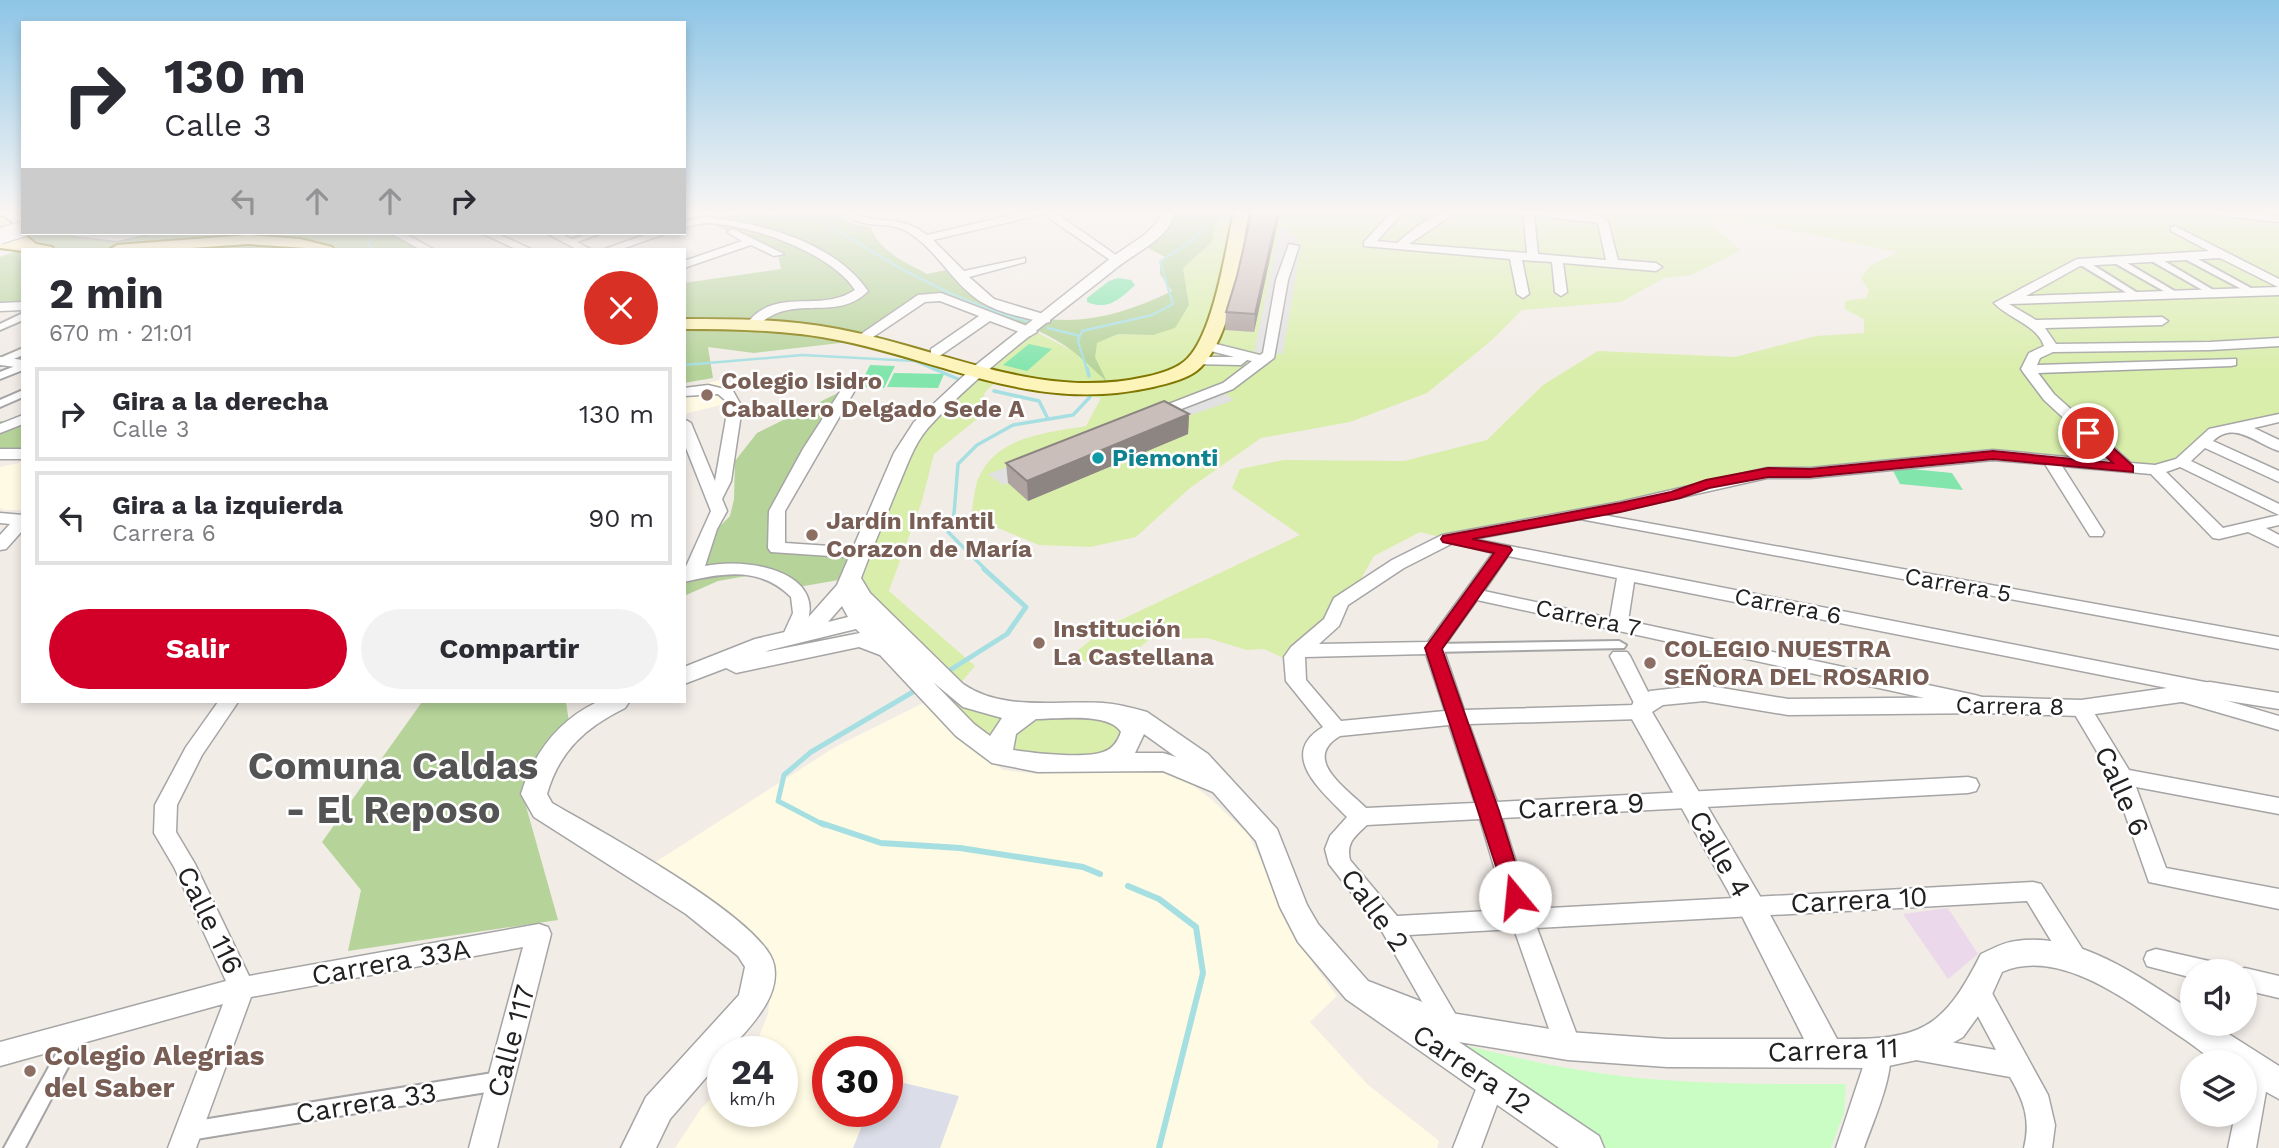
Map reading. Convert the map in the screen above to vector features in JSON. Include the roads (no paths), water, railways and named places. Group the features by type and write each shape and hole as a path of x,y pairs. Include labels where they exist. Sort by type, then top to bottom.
{"main road":[{"path":"686,317 811,323 868,334 983,368 1083,383 1140,376 1184,355 1194,337 1216,265"},
{"path":"686,324 753,321 807,328 983,368 1056,388 1102,390 1155,381 1189,368 1202,353 1227,265"}],"street":[{"path":"753,321 763,311 774,307 841,302 854,298 862,290 858,281 836,265"},
{"path":"952,265 977,292 997,304 1045,319"},
{"path":"963,275 1003,265"},
{"path":"799,634 848,583 912,436 943,402 1111,265"},
{"path":"1202,353 1237,362 1269,355 1287,265"},
{"path":"1517,265 1523,294"},
{"path":"1558,265 1561,292"},
{"path":"1608,279 1609,265"},
{"path":"1627,265 1656,267"},
{"path":"2002,300 2043,284 2077,265"},
{"path":"2086,265 2140,297"},
{"path":"2124,265 2179,296"},
{"path":"2164,265 2216,294"},
{"path":"2202,265 2254,292"},
{"path":"2242,265 2279,284"},
{"path":"2002,300 2279,291"},
{"path":"868,334 927,296 940,298 1030,332"},
{"path":"2002,300 2000,303 2033,324 2050,340 2051,348"},
{"path":"0,307 21,306"},
{"path":"936,352 988,316"},
{"path":"0,327 21,317"},
{"path":"2033,324 2162,321"},
{"path":"2028,369 2034,356 2051,348 2279,343"},
{"path":"1,361 21,352"},
{"path":"1140,421 1228,386 1257,359"},
{"path":"1,361 21,365"},
{"path":"2028,369 2231,362"},
{"path":"0,376 21,366"},
{"path":"2028,369 2049,397 2128,469"},
{"path":"686,392 716,388 727,392 735,407 723,481 716,496"},
{"path":"848,390 777,511 778,548 860,553"},
{"path":"0,404 21,394"},
{"path":"1361,817 1316,771 1314,752 1319,739 1336,729 1296,681 1294,657 1332,622 1340,603 1398,564 1448,539 1746,483 1768,472 1810,473 1969,455 2156,470 2181,462 2214,432 2236,425 2279,418"},
{"path":"0,429 15,421"},
{"path":"2236,425 2279,446"},
{"path":"686,428 716,496 719,510 689,575"},
{"path":"2202,441 2279,477"},
{"path":"0,454 21,454"},
{"path":"2050,460 2096,531"},
{"path":"2181,462 2279,510"},
{"path":"2156,470 2219,534 2279,520"},
{"path":"1620,507 1638,526"},
{"name":"Carrera 5","path":"1579,516 2279,643"},
{"path":"0,518 21,520"},
{"path":"0,545 21,522"},
{"path":"2253,528 2279,542"},
{"name":"Carrera 6","path":"1448,539 2210,690"},
{"path":"1433,648 1504,550"},
{"path":"689,575 736,566 764,572 782,581 796,591 802,603 799,634"},
{"path":"1618,625 1627,574"},
{"path":"848,583 850,605 861,621 900,649"},
{"path":"848,583 862,597 900,649 947,696 965,730 1001,757 1038,763 1163,762 1190,771 1227,791"},
{"name":"Carrera 7","path":"1474,594 1989,705"},
{"path":"694,673 732,656 799,634 861,621"},
{"path":"694,673 859,640 900,649"},
{"path":"1298,651 1433,648 1619,651"},
{"path":"1433,648 1489,811 1522,919 1568,1046"},
{"name":"Calle 4","path":"1619,651 1642,708 1689,800 1751,906 1827,1052"},
{"path":"2210,690 2279,701"},
{"name":"Carrera 8","path":"1336,729 1455,717 1642,708 1658,696 1672,694 1704,693 1788,707 1989,705 2081,708 2210,690"},
{"path":"2179,694 2279,723"},
{"path":"947,696 983,706 1029,712 1106,711 1138,718 1160,730 1199,760 1268,836 1294,907 1308,933 1357,990"},
{"name":"Calle 116","path":"186,1139 243,988 184,864 165,833 166,804 192,752 230,703"},
{"path":"615,703 593,713 559,739 541,772 534,794 543,810 691,902 751,950 760,963 758,983 751,1003 658,1108 638,1148"},
{"name":"Calle 6","path":"2081,708 2122,776 2157,876 2279,899"},
{"path":"1104,761 1121,755 1130,744 1133,732 1126,720 1106,711"},
{"path":"1001,757 999,741 1002,734 1014,719 1029,712"},
{"path":"2122,776 2279,806"},
{"name":"Carrera 9","path":"1361,817 1968,785"},
{"name":"Calle 2","path":"1361,817 1340,836 1336,849 1340,864 1391,926 1450,1027"},
{"name":"Carrera 10","path":"1391,926 2034,891 2076,960"},
{"name":"Carrera 33A","path":"243,988 539,934"},
{"name":"Calle 117","path":"483,1148 539,934"},
{"name":"Carrera 11","path":"1357,990 1450,1027 1568,1046 1667,1052 1879,1054 1915,1048 1952,1027 1978,992 1991,962 2014,953 2038,952 2076,960 2119,980 2268,1077"},
{"path":"2156,959 2180,964"},
{"path":"2257,982 2279,987"},
{"path":"0,1054 243,988"},
{"name":"Carrera 12","path":"1357,990 1587,1148"},
{"path":"1978,992 2037,1099 2044,1129 2038,1148"},
{"path":"14,1148 77,1033"},
{"path":"1915,1048 2018,1066"},
{"path":"1850,1148 1871,1088 1879,1054"},
{"path":"2242,1148 2268,1077"},
{"name":"Carrera 33","path":"186,1139 499,1081"},
{"path":"1467,1148 1492,1083"}],"waterway":[{"path":"895,265 965,300 1030,322"},
{"path":"1080,336 1082,331 1152,315 1173,304 1161,265"},
{"path":"1048,328 1080,336"},
{"path":"1080,336 1078,341 1087,370"},
{"path":"686,365 802,355 915,361 936,370"},
{"path":"932,368 958,379"},
{"path":"1087,368 1089,376"},
{"path":"994,391 1039,401 1048,419"},
{"path":"986,570 948,532 954,514 958,464 977,445 1013,425 1073,415 1090,397"},
{"path":"947,672 1007,634 1026,607 984,569"},
{"path":"824,825 778,801 784,775 811,752 918,689"},
{"path":"821,823 881,843 960,848 1083,867 1100,874"},
{"path":"1128,886 1159,899 1196,927 1203,973 1159,1148"}],"place":[{"name":"Colegio Isidro Caballero Delgado Sede A","path":"707,395"},
{"name":"Piemonti","path":"1098,458"},
{"name":"Jardín Infantil Corazon de María","path":"812,535"},
{"name":"Institución La Castellana","path":"1039,643"},
{"name":"COLEGIO NUESTRA SEÑORA DEL ROSARIO","path":"1650,663"},
{"name":"Colegio Alegrias del Saber","path":"30,1071"}],"district":[{"name":"Comuna Caldas - El Reposo","path":"393,788"}]}
